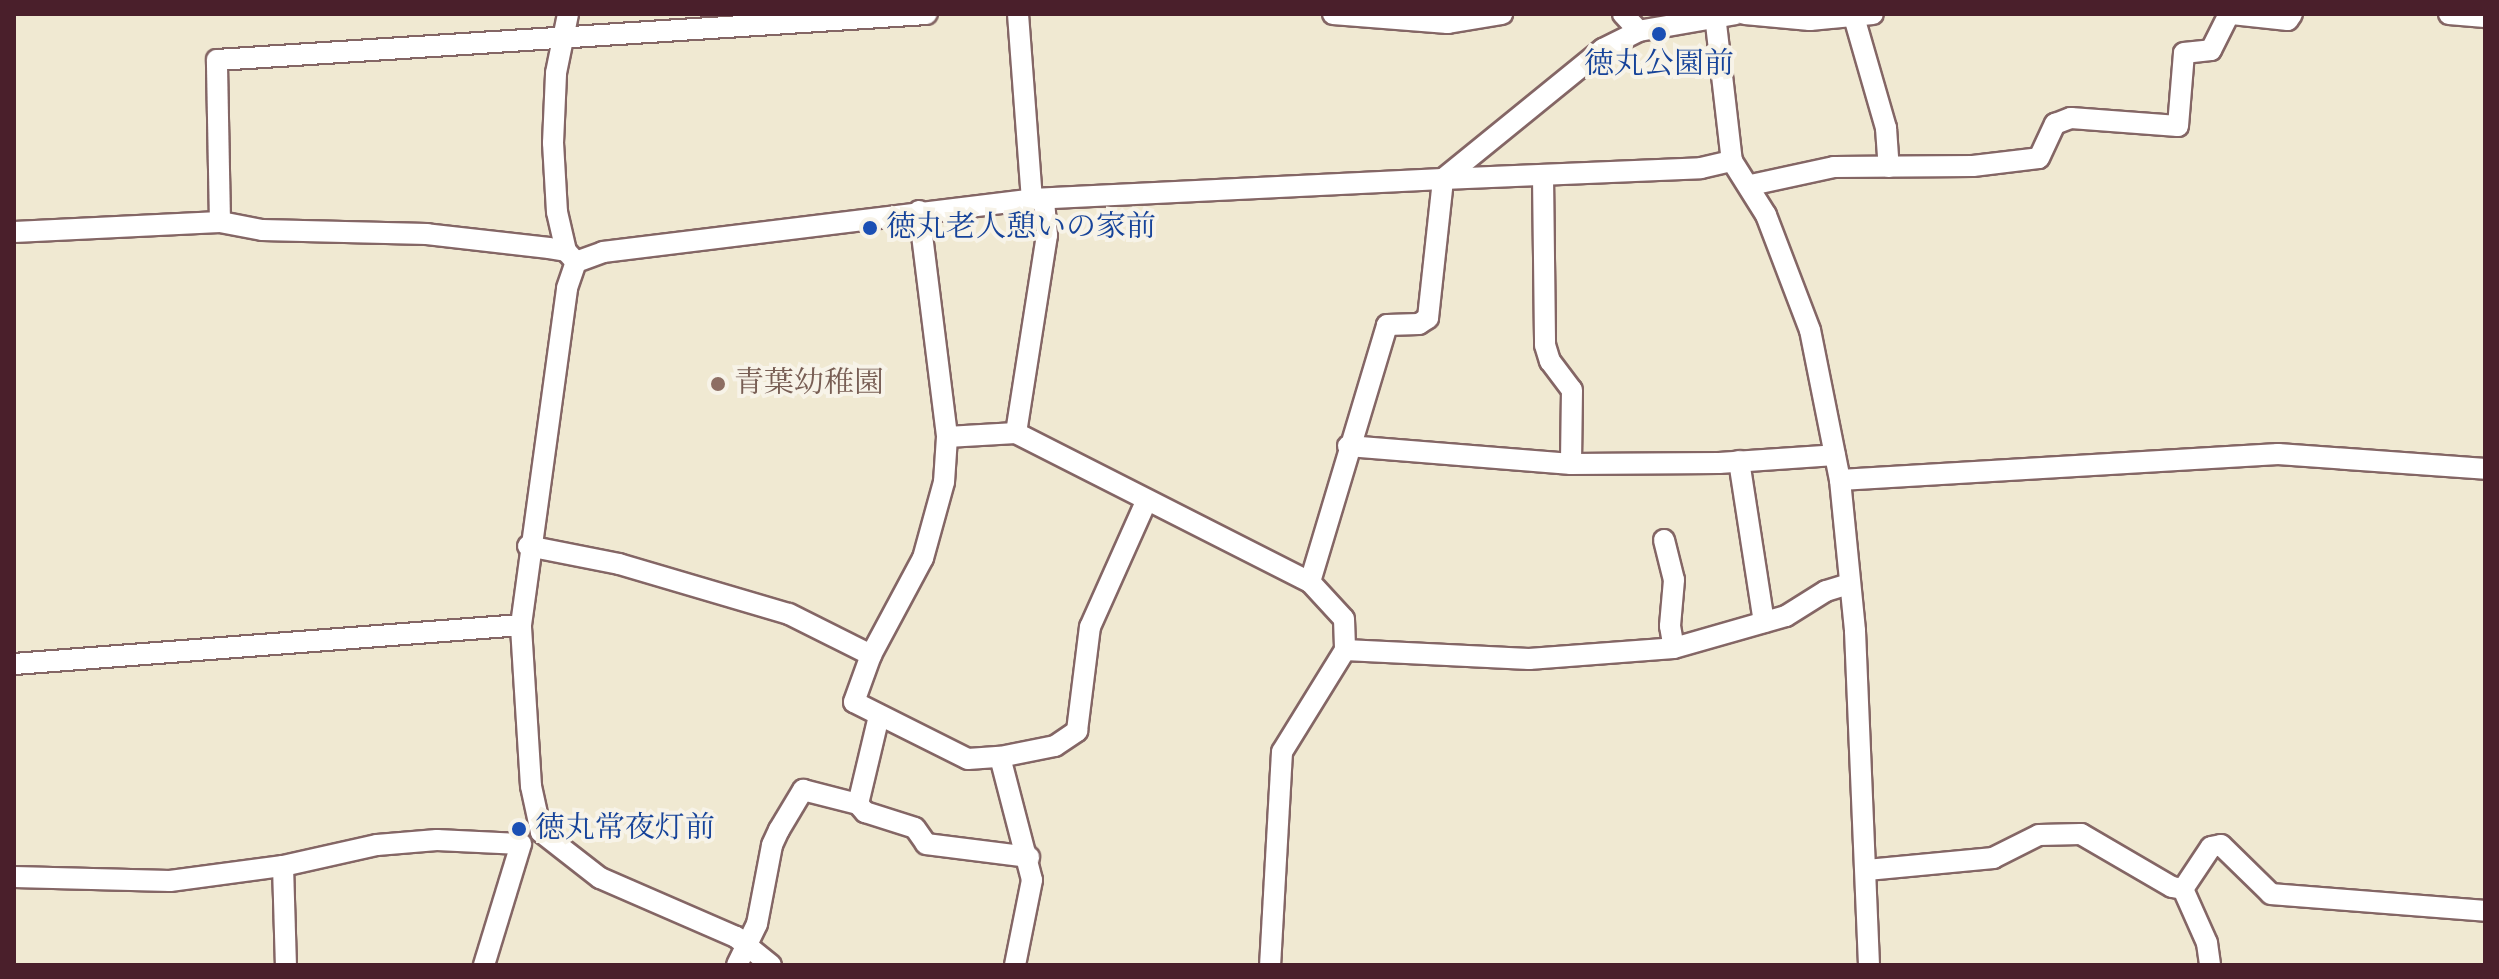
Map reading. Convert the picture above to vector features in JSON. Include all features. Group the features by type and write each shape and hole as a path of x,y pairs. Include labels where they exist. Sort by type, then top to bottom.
{"street":[{"path":"568,14 553,143 557,212 571,256 560,363 528,546 521,625 531,786 541,832 600,878 740,955 771,965"},
{"path":"220,222 217,60 927,14"},
{"path":"1016,433 1047,235 1038,199 1018,14"},
{"path":"1333,14 1448,23 1502,14"},
{"path":"1623,14 1639,31"},
{"path":"1310,582 1348,446 1387,325 1419,324 1428,318 1443,179 1603,49 1639,31 1736,14"},
{"path":"1745,14 1863,16 1886,128 1889,167"},
{"path":"1751,185 1834,167 1889,167 2039,158 2055,124 2071,118 2178,126 2184,53 2211,50 2230,14 2288,20 2292,14"},
{"path":"2449,14 2485,17"},
{"path":"1722,15 1732,161 1751,185 1810,330 1840,480 1867,870 1869,965"},
{"path":"14,232 220,222 262,230 427,234 571,256 919,211 1038,199 1701,168 1732,161"},
{"path":"1543,176 1545,345 1550,361 1572,390 1571,464"},
{"path":"919,211 947,437 942,500 923,558 871,655 854,702 968,759 1000,757 1055,746 1077,731 1090,627 1146,502"},
{"path":"947,437 1016,433 1146,502 1310,582 1344,619 1345,650 1282,752 1270,965"},
{"path":"1348,446 1571,464 1739,461 1835,455"},
{"path":"1840,480 2278,454 2485,469"},
{"path":"1739,461 1764,622"},
{"path":"1664,540 1674,580 1670,626 1674,648"},
{"path":"528,546 619,564 789,614 871,655"},
{"path":"1345,650 1529,659 1674,648 1764,622 1849,584"},
{"path":"14,664 521,625"},
{"path":"858,804 879,716"},
{"path":"1000,757 1029,857 1032,880 1015,965"},
{"path":"740,955 763,903 772,845 803,790 858,804 865,812 915,828 926,844 1029,857"},
{"path":"14,877 125,883 283,866 392,844 521,844 541,832"},
{"path":"1867,870 1993,858 2039,835 2072,833 2096,839 2134,867 2183,889 2207,943 2210,965"},
{"path":"484,965 521,844"},
{"path":"2183,889 2211,847 2221,845 2271,894 2485,911"},
{"path":"283,866 286,965"}],"place":[{"name":"徳丸公園前","path":"1659,34"},
{"name":"徳丸老人憩いの家前","path":"870,228"},
{"name":"青葉幼稚園","path":"718,384"},
{"name":"徳丸常夜灯前","path":"519,829"}]}
